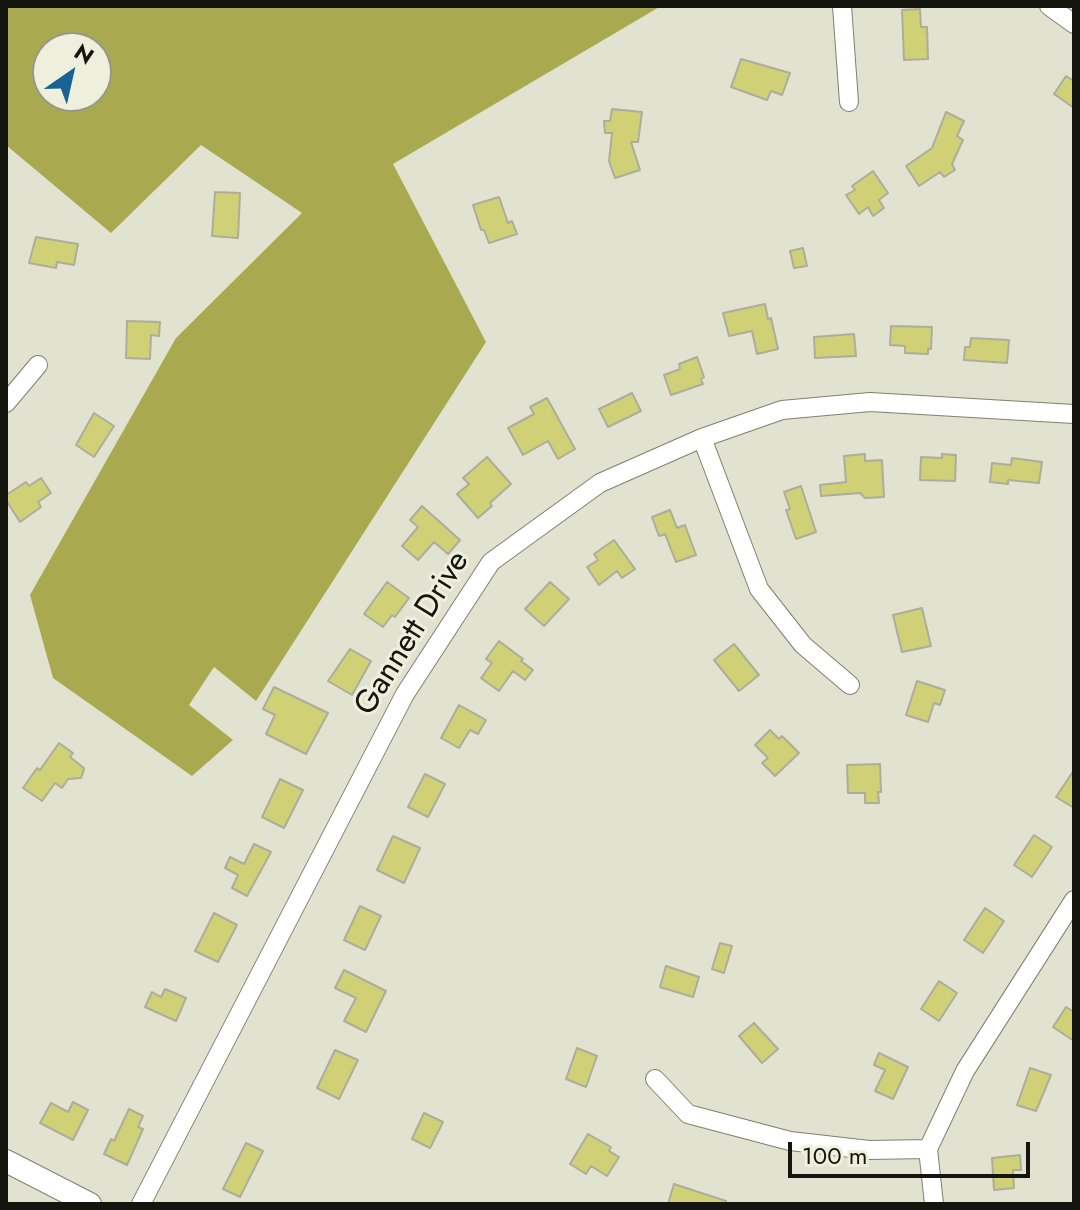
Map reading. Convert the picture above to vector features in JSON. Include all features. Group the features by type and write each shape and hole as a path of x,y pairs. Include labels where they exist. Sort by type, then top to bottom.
{"street":[{"path":"842,6 849,102"},
{"path":"1049,6 1074,24"},
{"path":"6,403 38,365"},
{"name":"Gannett Drive","path":"141,1204 405,694 491,562 600,483 702,438 782,410 870,402 1074,414"},
{"path":"702,438 759,589 803,645 850,685"},
{"path":"934,1204 928,1149 965,1071 1074,900"},
{"path":"655,1079 688,1114 790,1141 869,1150 928,1149"},
{"path":"6,1161 90,1204"}],"shaded area":[{"path":"6,6 661,6 393,164 486,342 256,701 214,667 189,705 233,740 192,776 53,678 30,595 176,338 302,213 201,145 111,233 6,145"}],"building":[{"path":"920,9 921,27 927,27 928,59 904,60 902,10"},
{"path":"741,59 790,73 782,95 771,91 767,100 731,87"},
{"path":"1066,76 1074,81 1074,108 1054,94"},
{"path":"612,109 642,112 638,142 631,142 640,170 615,178 609,161 612,133 605,133 604,121 610,121"},
{"path":"946,112 964,121 957,136 963,140 952,164 955,170 944,177 940,172 919,186 906,166 932,148"},
{"path":"873,171 888,193 879,200 884,208 873,216 868,207 859,214 846,195 855,190 852,186"},
{"path":"215,192 240,193 238,238 212,236"},
{"path":"499,197 508,223 512,221 517,234 489,243 473,205"},
{"path":"36,237 78,244 74,265 57,262 56,268 29,263"},
{"path":"803,248 807,266 794,268 790,251"},
{"path":"765,304 778,349 757,354 752,331 729,336 723,313"},
{"path":"127,321 160,322 159,336 151,335 150,359 126,358"},
{"path":"891,326 932,327 928,354 905,353 905,346 890,345"},
{"path":"854,334 856,356 815,358 814,337"},
{"path":"971,338 1009,340 1007,363 964,360 965,347 970,347"},
{"path":"697,357 704,377 701,379 703,384 671,395 664,375 680,369 679,364"},
{"path":"632,393 641,411 608,427 599,409"},
{"path":"547,398 575,449 558,459 548,441 523,455 508,428 534,414 530,407"},
{"path":"94,413 114,426 94,457 76,445"},
{"path":"865,454 865,461 882,460 884,497 865,498 860,493 821,496 820,485 846,482 844,456"},
{"path":"942,454 956,455 955,481 920,480 921,457 942,458"},
{"path":"487,457 511,484 478,518 457,494 469,484 463,478"},
{"path":"1012,458 1042,462 1039,483 990,482 992,463 1011,465"},
{"path":"41,478 51,493 38,502 41,507 20,522 6,495 26,482 29,486"},
{"path":"801,486 816,532 796,539 786,510 790,509 784,492"},
{"path":"422,506 460,540 448,554 434,542 418,560 402,546 418,527 410,520"},
{"path":"670,510 677,528 685,525 696,555 676,562 665,534 659,536 652,517"},
{"path":"614,540 635,569 622,578 617,571 599,585 587,567 598,560 594,554"},
{"path":"387,582 409,598 383,627 364,614"},
{"path":"550,582 569,599 544,626 525,609"},
{"path":"922,608 931,646 902,652 893,615"},
{"path":"499,641 533,670 525,680 513,671 499,691 481,678 492,663 486,659"},
{"path":"734,644 759,675 739,691 714,660"},
{"path":"350,649 371,661 352,695 328,681"},
{"path":"917,681 945,690 940,705 934,703 928,722 906,715"},
{"path":"274,687 328,713 306,754 266,734 275,715 263,709"},
{"path":"459,705 486,720 478,734 470,730 459,748 441,738"},
{"path":"770,730 779,739 782,736 799,753 775,776 762,763 768,758 755,745"},
{"path":"59,743 73,753 70,757 84,768 83,773 81,778 68,779 62,788 55,783 42,801 23,788"},
{"path":"880,764 879,803 865,803 865,793 848,793 847,765"},
{"path":"1074,770 1074,808 1056,797"},
{"path":"425,774 445,784 428,817 408,807"},
{"path":"280,779 303,790 284,828 262,817"},
{"path":"1034,835 1052,847 1032,877 1014,865"},
{"path":"393,836 420,848 404,883 377,870"},
{"path":"254,844 271,852 247,896 232,888 238,875 225,868 230,857 244,864"},
{"path":"360,906 381,916 365,950 344,940"},
{"path":"985,908 1004,921 983,953 964,940"},
{"path":"214,913 237,925 218,962 195,951"},
{"path":"720,943 732,946 724,973 712,969"},
{"path":"666,966 699,977 693,997 660,987"},
{"path":"344,970 386,991 366,1032 344,1021 356,998 335,988"},
{"path":"939,981 957,993 939,1021 921,1009"},
{"path":"165,989 186,998 176,1021 145,1007 152,992 161,997"},
{"path":"1066,1007 1074,1012 1074,1041 1053,1027"},
{"path":"754,1023 778,1049 762,1063 739,1036"},
{"path":"577,1048 597,1056 586,1087 566,1079"},
{"path":"335,1050 358,1060 339,1099 317,1088"},
{"path":"879,1053 908,1067 893,1099 875,1091 885,1070 874,1065"},
{"path":"1030,1068 1051,1075 1036,1111 1017,1105"},
{"path":"73,1102 88,1110 73,1140 40,1123 51,1103 68,1112"},
{"path":"129,1109 143,1116 138,1127 143,1129 127,1165 104,1154 111,1139 114,1141"},
{"path":"424,1113 443,1122 430,1148 412,1139"},
{"path":"588,1134 611,1147 609,1151 619,1157 607,1176 591,1166 586,1174 570,1164"},
{"path":"246,1143 263,1151 240,1197 223,1189"},
{"path":"1020,1155 1021,1170 1013,1170 1014,1188 994,1190 992,1158"},
{"path":"674,1184 726,1201 726,1204 668,1204"}]}
